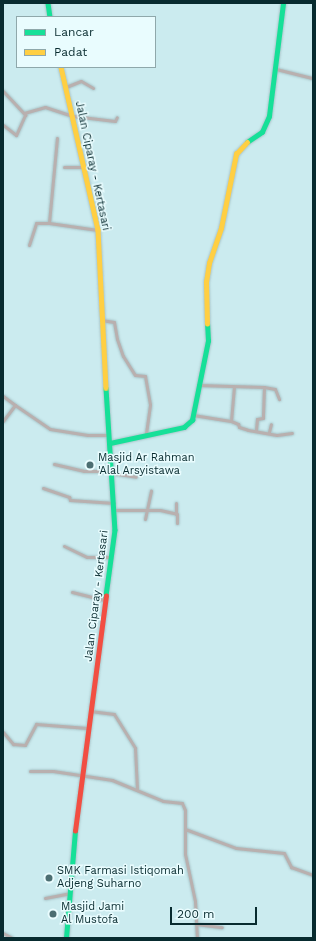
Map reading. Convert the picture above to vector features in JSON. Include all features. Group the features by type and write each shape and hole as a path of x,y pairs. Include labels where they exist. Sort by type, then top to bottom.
{"main road":[{"path":"48,3 50,16"},
{"path":"110,443 184,427 190,422 193,415 208,341 206,282 209,262 221,228 236,154 242,145 256,138 267,125 276,69 279,21 283,3"},
{"name":"Jalan Ciparay - Kertasari","path":"61,68 98,230 101,320 114,503 113,557 81,776 66,938"}],"street":[{"path":"276,69 313,78"},
{"path":"66,87 82,81 93,88"},
{"path":"3,91 24,113 25,117 16,134 3,125"},
{"path":"24,113 48,108 72,116 115,121 118,117"},
{"path":"49,223 57,138"},
{"path":"64,167 84,167"},
{"path":"29,245 37,223 49,223 98,230"},
{"path":"101,320 114,322 122,354 136,375 145,376 150,405 146,435"},
{"path":"198,385 264,387 275,389 279,399"},
{"path":"231,421 234,387"},
{"path":"256,430 258,419 263,418 264,387"},
{"path":"3,396 53,431 109,435"},
{"path":"3,421 15,405"},
{"path":"193,415 231,421 238,424 239,427 269,432 292,433"},
{"path":"269,432 271,424"},
{"path":"54,464 84,471 112,472 136,477"},
{"path":"43,488 69,497 70,500 114,503"},
{"path":"145,519 151,491"},
{"path":"176,503 177,524"},
{"path":"114,510 148,508 176,514"},
{"path":"64,546 86,556 113,557"},
{"path":"72,592 107,600"},
{"path":"90,711 114,714 135,748 136,789"},
{"path":"3,732 13,744 26,745 36,724 87,728"},
{"path":"30,771 53,771 112,780 165,801 182,803 186,854 195,902 197,938"},
{"path":"185,829 236,848 284,853 291,867 313,875"},
{"path":"45,898 70,893"},
{"path":"196,924 222,927"},
{"path":"3,933 12,938"}],"traffic: fast":[{"path":"48,3 50,16"},
{"path":"247,142 262,132 269,116 283,3"},
{"path":"110,443 184,427 192,420 208,341 207,324"},
{"path":"106,388 115,530 106,596"},
{"path":"66,938 75,831"}],"traffic: slow":[{"path":"61,68 98,230 106,388"},
{"path":"207,324 206,282 209,263 221,228 236,154 247,142"}],"traffic: jam":[{"path":"75,831 106,596"}],"place":[{"name":"Masjid Ar Rahman 'Alal Arsyistawa","path":"90,465"},
{"name":"SMK Farmasi Istiqomah Adjeng Suharno","path":"49,878"},
{"name":"Masjid Jami Al Mustofa","path":"53,914"}]}
